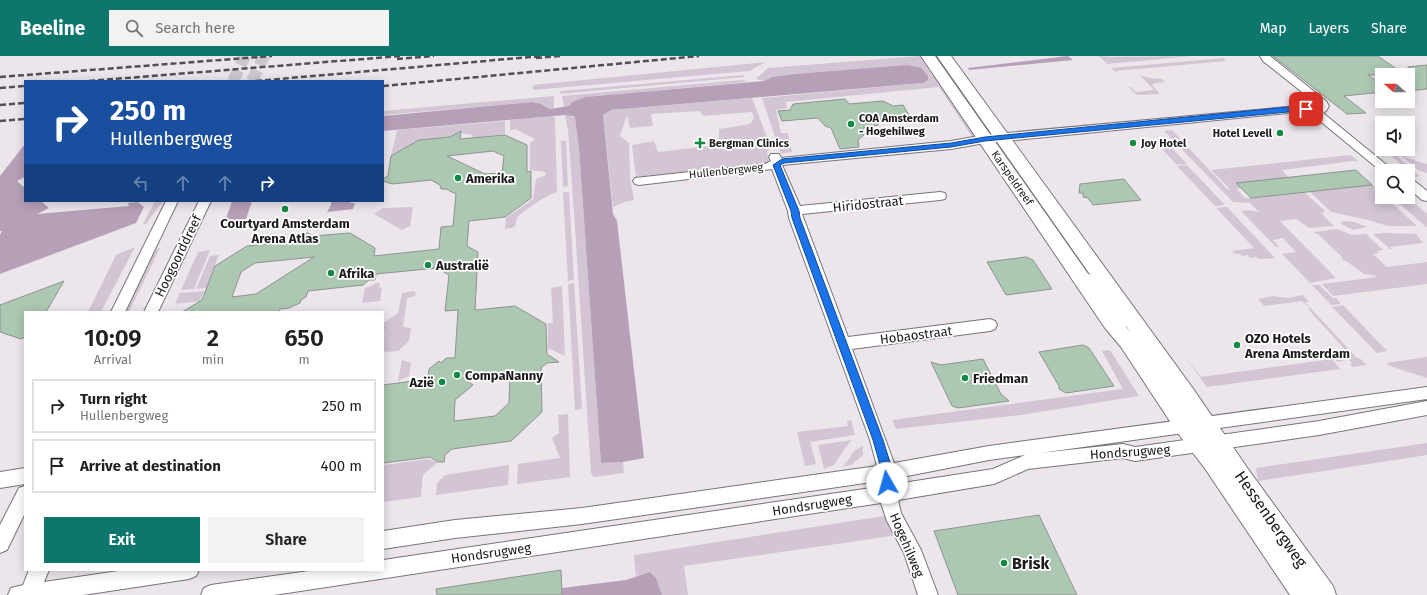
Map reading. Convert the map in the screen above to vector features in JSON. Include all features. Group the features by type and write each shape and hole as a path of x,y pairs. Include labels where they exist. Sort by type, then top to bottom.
{"main road":[{"name":"Karspeldreef","path":"928,56 1112,323 1202,435"},
{"name":"Karspeldreef","path":"944,56 1134,322 1202,435"},
{"name":"Hessenbergweg","path":"1202,435 1305,595"},
{"name":"Hessenbergweg","path":"1202,435 1324,595"}],"street":[{"path":"1265,56 1322,103 1322,110 1315,112"},
{"name":"Hullenbergweg","path":"639,181 767,167 775,160 782,161 951,145 1003,137 1288,110 1306,109 1315,112"},
{"path":"1315,112 1379,164"},
{"name":"Hogehilweg","path":"775,160 876,434 888,472 887,494 893,515 912,550 928,595"},
{"path":"1415,187 1426,195"},
{"name":"Hiridostraat","path":"795,211 940,196"},
{"path":"118,311 172,202"},
{"name":"Hoogoorddreef","path":"151,311 205,202"},
{"path":"1042,220 1060,218"},
{"name":"Karspeldreef","path":"1080,276 1099,289 1121,320 1134,322"},
{"name":"Hobaostraat","path":"842,344 990,325"},
{"name":"Hondsrugweg","path":"384,569 887,494 994,476 1027,462 1123,451 1135,454 1202,435 1427,393"},
{"name":"Hondsrugweg","path":"384,540 455,529 582,516 888,472 989,453 1202,435 1319,428 1427,408"},
{"path":"0,480 24,476"},
{"path":"0,544 24,496"},
{"path":"25,594 38,571"},
{"path":"25,594 182,571"},
{"path":"211,595 371,571"}],"shaded area":[{"path":"920,56 932,75 936,77 977,133 972,137 939,87 785,102 787,108 776,110 781,133 788,133 792,152 781,154 762,98 923,83 820,73 772,77 764,81 756,79 768,68"},
{"path":"1068,56 1073,60 969,70 968,68"},
{"path":"1099,56 1111,57 1193,56 1107,64"},
{"path":"1223,58 1226,61 1116,71 1118,74 1111,68"},
{"path":"766,62 749,71 533,90 533,85"},
{"path":"908,65 921,68 928,76 928,80 923,83 611,110 603,115 613,214 617,221 644,458 623,462 601,463 579,148 575,118 573,116 565,115 384,131 384,116 532,102 541,104 550,109 569,106 572,102 585,97 764,81 772,77"},
{"path":"743,75 745,77 559,94 561,91"},
{"path":"1140,75 1149,78 1162,79 1165,82 1155,83 1152,85 1160,94 1137,95 1129,87 1136,92 1154,90"},
{"path":"742,80 747,82 585,97 572,102 569,106 564,107 562,96"},
{"path":"554,96 554,108 550,109 541,104 532,102 384,115 384,111"},
{"path":"752,98 771,148 767,151 769,164 636,177 632,145 654,141 658,152 719,145 719,129 750,124 754,118 752,112 703,116 700,111 651,114 653,126 630,128 627,115 620,136 629,143 630,178 634,200 624,202 613,207 603,115 611,110"},
{"path":"565,115 575,118 579,148 601,463 623,462 624,473 594,477 591,473 568,130"},
{"path":"551,116 555,117 557,192 542,199 524,212 517,218 515,227 505,229 506,218 533,199 536,179 546,175 545,172 530,170 530,143 535,139 515,129 510,131 510,120"},
{"path":"505,121 505,134 473,138 472,135 460,133 452,137 419,140 391,156 397,130"},
{"path":"1172,130 1228,190 1230,189 1211,170 1351,155 1358,161 1282,170 1289,178 1237,184 1241,188 1237,189 1245,198 1302,192 1302,190 1324,210 1325,212 1321,213 1334,226 1309,228 1296,219 1280,221 1336,278 1310,283 1282,254 1296,252 1283,238 1273,240 1279,247 1276,247 1241,211 1249,210 1259,212 1250,203 1233,202 1164,131"},
{"path":"1163,139 1187,164 1177,165 1154,140"},
{"path":"561,141 566,141 568,186 563,187"},
{"path":"24,145 24,178 17,181 24,187 24,202 42,202 49,208 37,214 129,206 128,203 138,202 144,207 136,223 0,274 0,235 2,231 0,231 0,176"},
{"path":"1391,156 1397,156 1406,164 1400,164"},
{"path":"1402,156 1427,164 1427,173 1418,170 1415,167 1415,164 1411,164"},
{"path":"1187,165 1225,205 1215,206 1177,166"},
{"path":"1415,172 1419,176 1415,178"},
{"path":"1363,179 1367,179 1375,187 1375,204 1393,204 1416,226 1388,226 1331,212 1308,190 1317,191 1372,185 1367,180"},
{"path":"563,192 569,192 574,280 568,281"},
{"path":"154,202 162,202 146,224 143,224"},
{"path":"232,202 252,202 246,219 225,222"},
{"path":"331,202 355,203 353,209 327,212"},
{"path":"1400,204 1415,204 1427,214 1427,228"},
{"path":"413,207 410,226 402,230 374,214 383,208"},
{"path":"1227,207 1275,258 1250,258 1248,255 1242,256 1240,254 1235,254 1232,251 1254,248 1216,208"},
{"path":"1341,222 1354,222 1367,227 1353,230 1341,224"},
{"path":"1337,229 1352,235 1366,234 1383,250 1377,251 1378,253 1373,254 1387,267 1427,262 1427,284 1333,296 1322,284 1377,277 1364,274 1341,259 1343,258 1318,234 1313,232"},
{"path":"1373,234 1416,234 1423,243 1390,247 1392,249 1390,249"},
{"path":"135,247 102,311 88,311 116,255"},
{"path":"158,248 160,248 129,311 125,311 153,254"},
{"path":"210,250 194,289 181,290 198,252"},
{"path":"219,255 206,288 196,289 210,256"},
{"path":"376,283 380,283 379,288 382,287 380,301 362,303 365,288"},
{"path":"574,283 582,409 575,410 568,284"},
{"path":"1312,285 1319,285 1333,298 1336,298 1341,304 1331,305"},
{"path":"562,286 565,356 548,348 548,323 553,323 551,288"},
{"path":"204,291 200,301 175,304 180,293"},
{"path":"414,291 416,293 415,296 407,298 403,327 411,328 409,341 398,351 384,352 384,322 398,313 402,293"},
{"path":"1303,295 1309,302 1305,302 1356,357 1367,365 1353,367 1350,364 1352,363 1348,359 1337,362 1335,359 1333,360 1340,369 1207,387 1182,353 1201,377 1354,356 1351,356 1308,309 1310,308 1302,301 1264,306 1258,299 1272,296 1288,298"},
{"path":"1343,305 1387,351 1377,353 1332,307"},
{"path":"1110,350 1139,396 1021,415 896,429 892,420 1123,389 1102,351"},
{"path":"1427,357 1427,378 1390,366 1386,363"},
{"path":"402,360 411,363 409,376 398,381"},
{"path":"568,414 570,477 517,484 518,464 560,458 552,438 559,433 558,415"},
{"path":"851,420 855,435 810,442 816,464 805,466 797,432 848,426 847,421"},
{"path":"852,440 834,465 824,469 818,445"},
{"path":"1427,443 1427,455 1258,481 1256,468"},
{"path":"863,446 863,455 851,465 842,467 858,448"},
{"path":"426,459 438,462 423,475 421,497 384,502 384,464"},
{"path":"509,465 508,485 436,495 437,483 445,475"},
{"path":"884,516 899,535 684,566 688,595 662,595 656,578 650,572 636,576 634,555"},
{"path":"650,572 656,578 662,595 562,595 562,588 626,580"}],"building":[{"path":"1273,56 1378,56 1395,68 1375,68 1375,75 1368,75 1375,80 1375,93 1344,96 1366,113 1347,114"},
{"path":"1427,65 1427,89 1415,90 1415,68 1408,67"},
{"name":"COA Amsterdam - Hogehilweg","path":"845,99 849,104 883,101 893,106 903,105 909,115 881,118 878,125 863,128 864,135 858,140 859,147 840,149 831,128 825,126 818,118 782,121 778,111 790,110 793,104"},
{"path":"461,131 460,139 505,135 527,145 527,172 531,171 531,198 505,217 469,221 467,246 478,252 475,310 515,306 546,324 547,354 559,362 547,363 541,368 542,412 511,441 452,449 445,455 444,462 438,462 430,457 384,463 384,385 428,379 429,369 439,361 441,363 446,358 455,358 458,310 445,311 449,275 437,268 376,274 375,280 369,280 363,285 308,291 306,297 301,300 300,303 289,308 280,309 279,311 184,311 202,300 215,266 247,246 296,241 302,238 303,233 308,233 313,236 350,233 375,248 374,256 439,249 441,227 453,226 456,194 446,189 441,189 440,185 431,180 392,184 384,181 384,178 388,176 391,156 419,140 450,137","holes":["493,151 504,156 502,173 485,174 447,156","314,257 256,294 232,297 241,272 255,263","510,372 509,403 495,416 454,421 455,400 473,385 464,378"]},
{"path":"1356,170 1372,185 1251,198 1236,183"},
{"path":"1124,179 1141,200 1093,205 1088,198 1083,197 1083,193 1079,193 1080,184"},
{"path":"1026,257 1033,260 1052,289 1006,295 987,262"},
{"path":"64,281 47,311 24,311 24,338 21,339 0,332 0,305"},
{"path":"1083,345 1089,348 1114,386 1066,393 1059,389 1059,386 1039,352"},
{"name":"Friedman","path":"983,359 1001,394 1009,401 958,408 952,406 931,362 941,365"},
{"name":"Brisk","path":"1039,515 1077,595 958,595 934,531"},
{"path":"561,570 562,595 437,595 436,589"}],"tunnel":[{"path":"233,80 245,56"},
{"path":"252,80 264,56"}],"railway":[{"path":"0,77 272,56"},
{"path":"101,80 401,56"},
{"path":"397,59 434,56"},
{"path":"267,80 542,56"},
{"path":"536,58 560,56"},
{"path":"384,86 699,56"},
{"path":"0,88 24,86"},
{"path":"0,105 24,103"},
{"path":"0,121 24,119"}],"place":[{"name":"COA Amsterdam - Hogehilweg","path":"851,124"},
{"name":"Hotel Levell","path":"1280,133"},
{"name":"Bergman Clinics","path":"700,143"},
{"name":"Joy Hotel","path":"1133,143"},
{"name":"Amerika","path":"458,178"},
{"name":"Courtyard Amsterdam Arena Atlas","path":"285,209"},
{"name":"Australië","path":"428,265"},
{"name":"Afrika","path":"331,273"},
{"name":"OZO Hotels Arena Amsterdam","path":"1237,345"},
{"name":"CompaNanny","path":"457,375"},
{"name":"Friedman","path":"965,378"},
{"name":"Azië","path":"442,382"},
{"name":"Brisk","path":"1004,563"}],"route":[{"path":"887,483 888,472 878,440 796,218 795,211 776,165 782,161 951,145 985,139 1306,109"}]}
